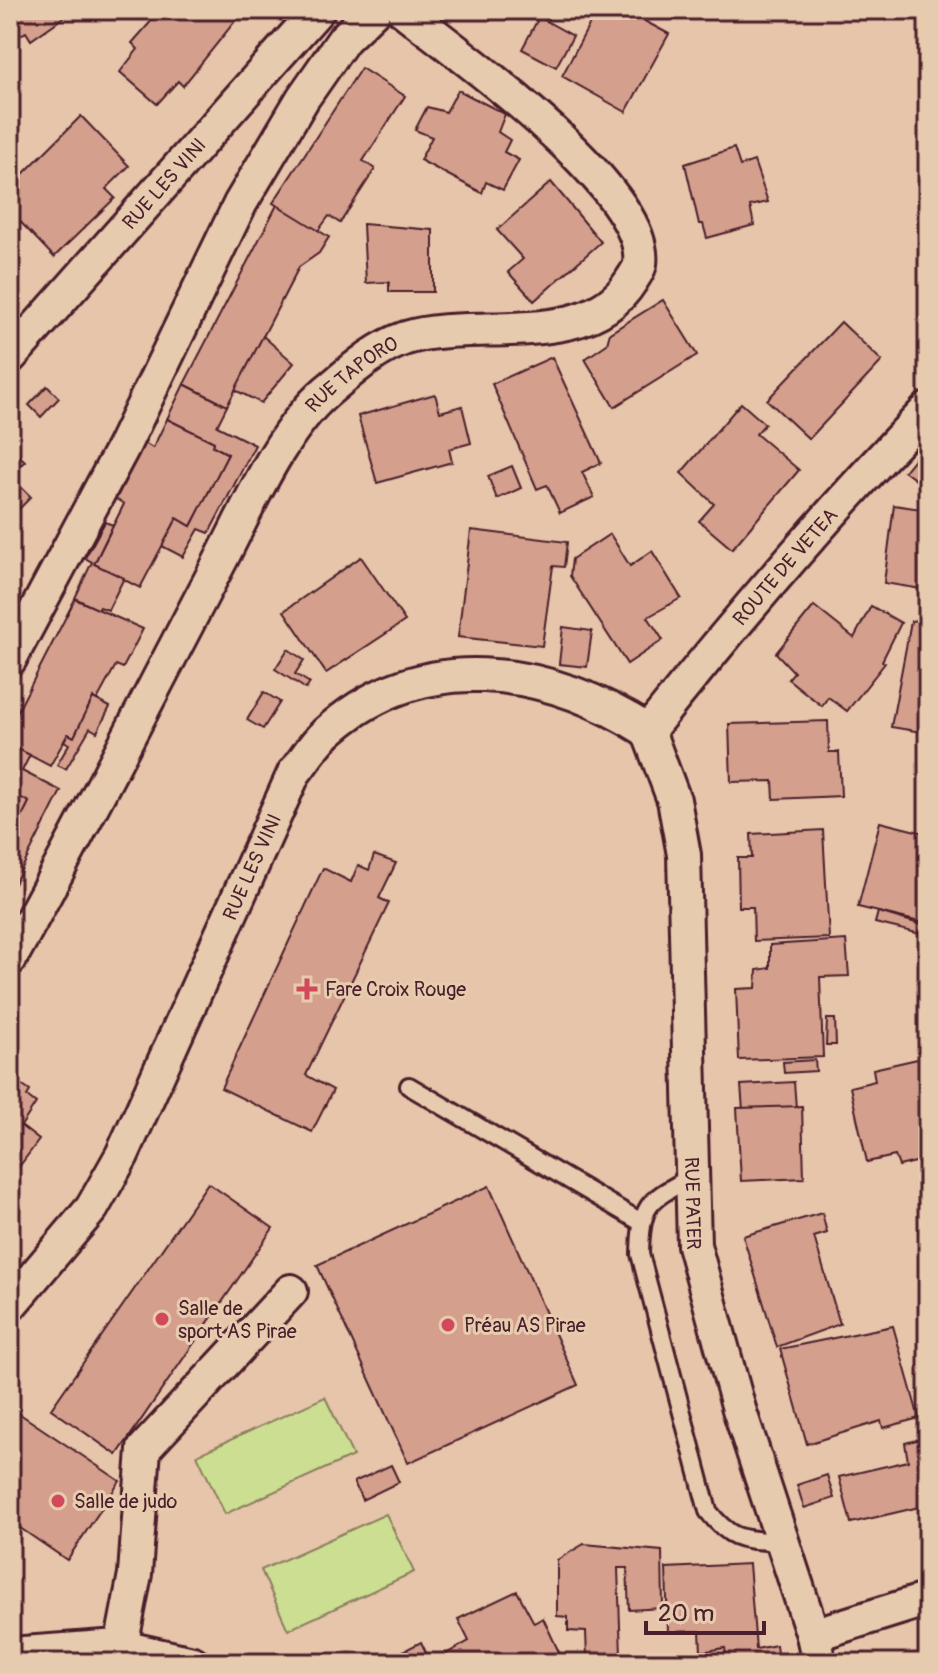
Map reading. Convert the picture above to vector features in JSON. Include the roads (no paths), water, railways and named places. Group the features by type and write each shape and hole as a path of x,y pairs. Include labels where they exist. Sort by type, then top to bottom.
{"street":[{"name":"RUE LES VINI","path":"10,357 318,10"},
{"path":"10,659 123,447 240,204 319,74 344,39 374,10"},
{"name":"RUE TAPORO","path":"10,959 249,508 292,431 321,396 367,358 407,338 574,323 601,310 624,292 640,266 639,235 620,205 580,159 515,96 403,10"},
{"name":"ROUTE DE VETEA","path":"648,731 743,612 838,502 928,409"},
{"name":"RUE LES VINI","path":"10,1305 92,1208 122,1155 294,773 323,736 385,693 422,679 457,674 515,678 566,692 620,713 648,731"},
{"name":"RUE PATER","path":"648,731 674,800 684,855 694,1245 739,1409 816,1649"},
{"path":"121,1647 135,1574 144,1449 291,1291"},
{"path":"816,1649 928,1599"},
{"path":"10,1654 121,1647 193,1663"}],"lane":[{"path":"409,1086 641,1222"},
{"path":"693,1176 653,1198 641,1222 640,1254 708,1511 724,1532 738,1539 781,1542"}],"place":[{"name":"Fare Croix Rouge","path":"307,989"},
{"name":"Salle de sport AS Pirae","path":"162,1319"},
{"name":"Préau AS Pirae","path":"448,1325"},
{"name":"Salle de judo","path":"58,1501"}]}
